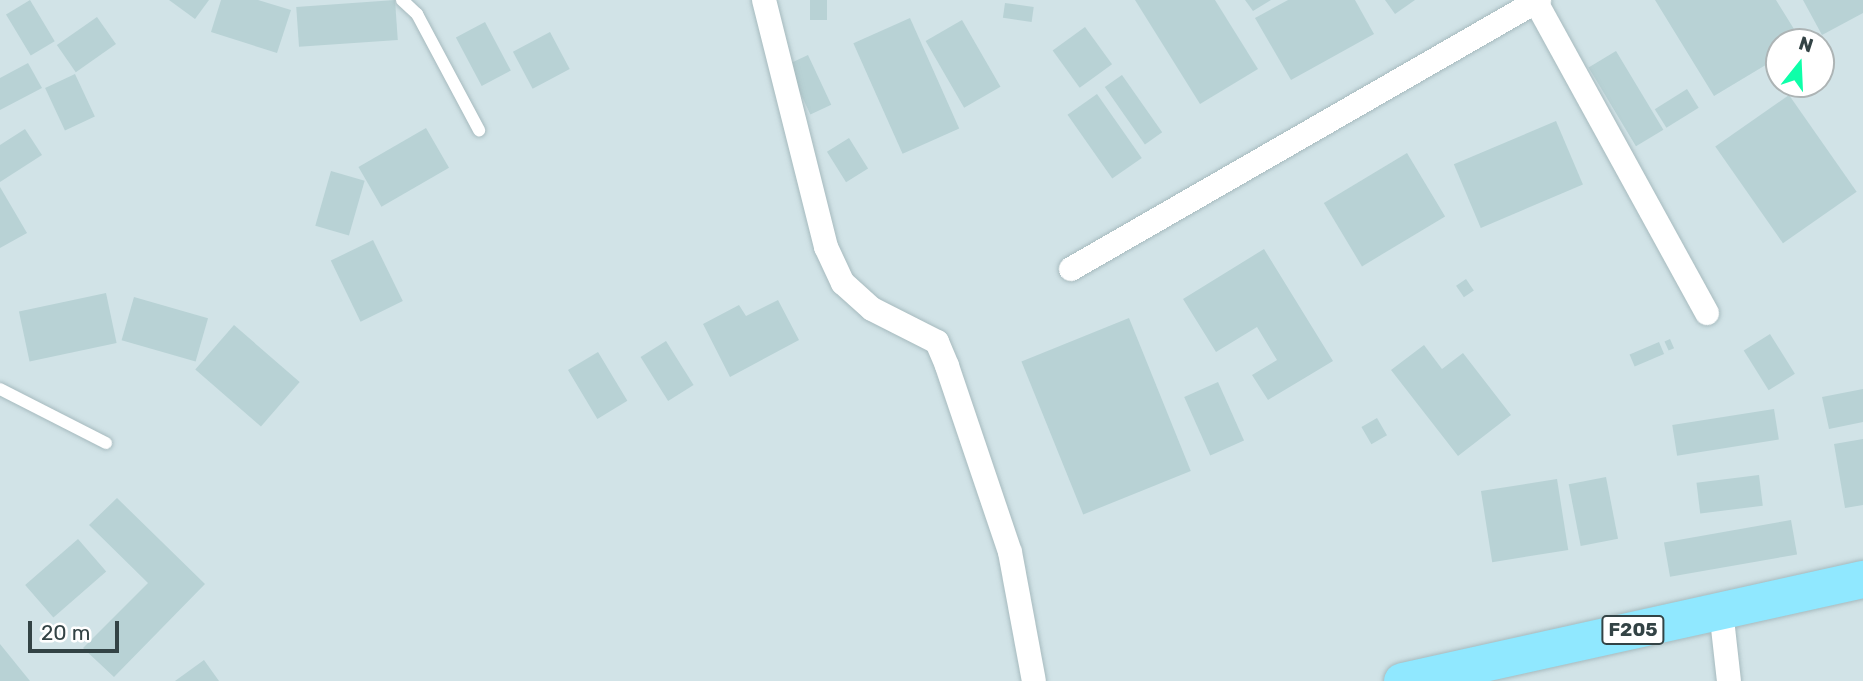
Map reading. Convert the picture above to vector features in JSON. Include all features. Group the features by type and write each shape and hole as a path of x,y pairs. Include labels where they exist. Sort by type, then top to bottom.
{"main road":[{"name":"F205","path":"1402,681 1863,579"}],"street":[{"path":"764,0 826,247 843,283 872,309 937,342 947,366 1010,552 1034,681"},
{"path":"1071,269 1537,1 1707,313"},
{"path":"1721,610 1729,681"}],"lane":[{"path":"402,0 416,14 478,130"},
{"path":"0,389 106,443"}],"shaded area":[{"path":"0,0 1863,0 1863,681 0,681"}],"building":[{"path":"30,0 55,41 31,56 6,14"},
{"path":"169,0 209,0 195,19"},
{"path":"221,0 258,0 291,10 277,53 211,32"},
{"path":"395,0 398,40 299,47 296,7"},
{"path":"810,0 827,0 827,20 810,20"},
{"path":"1135,0 1215,0 1258,69 1200,104"},
{"path":"1245,0 1271,0 1253,11"},
{"path":"1288,0 1355,0 1374,34 1291,80 1255,18"},
{"path":"1385,0 1415,0 1395,14"},
{"path":"1655,0 1776,0 1793,28 1765,28 1765,65 1714,96"},
{"path":"1803,0 1863,0 1863,13 1835,28 1818,28"},
{"path":"1005,3 1034,7 1032,22 1003,18"},
{"path":"97,17 116,44 76,72 57,45"},
{"path":"910,18 959,129 903,154 853,43"},
{"path":"962,20 1000,87 964,108 926,41"},
{"path":"485,22 511,71 482,86 456,37"},
{"path":"1085,27 1112,64 1080,88 1053,51"},
{"path":"550,32 570,69 533,89 513,52"},
{"path":"1616,51 1663,130 1636,146 1589,67"},
{"path":"808,55 831,105 810,115 787,65"},
{"path":"28,63 42,88 0,110 0,78"},
{"path":"75,74 95,117 65,131 45,88"},
{"path":"1122,75 1162,132 1145,144 1105,87"},
{"path":"1687,89 1699,108 1666,128 1655,109"},
{"path":"1097,94 1142,158 1112,179 1068,115"},
{"path":"1785,98 1791,98 1857,192 1783,243 1715,147"},
{"path":"1556,121 1583,185 1481,228 1454,164"},
{"path":"426,128 449,168 381,207 358,167"},
{"path":"25,129 42,155 0,182 0,145"},
{"path":"849,138 868,169 846,182 827,152"},
{"path":"1407,153 1445,216 1362,266 1324,203"},
{"path":"331,171 365,181 349,235 315,226"},
{"path":"0,187 27,233 0,248"},
{"path":"373,240 403,301 361,322 331,261"},
{"path":"1264,249 1333,361 1268,400 1252,375 1277,360 1257,327 1216,352 1183,299"},
{"path":"1466,279 1474,291 1464,297 1456,286"},
{"path":"106,293 117,343 30,361 19,312"},
{"path":"134,297 208,318 196,361 122,340"},
{"path":"778,300 799,340 730,377 703,324 739,305 746,316"},
{"path":"1129,318 1191,471 1083,514 1021,361"},
{"path":"234,325 300,382 261,427 195,370"},
{"path":"1770,334 1795,374 1769,390 1744,350"},
{"path":"1670,339 1674,348 1669,351 1665,341"},
{"path":"666,341 694,385 668,401 641,357"},
{"path":"1659,342 1664,354 1635,366 1630,355"},
{"path":"1424,345 1442,369 1463,353 1511,415 1458,456 1391,370"},
{"path":"598,352 627,401 597,419 568,370"},
{"path":"1218,382 1244,440 1210,456 1184,397"},
{"path":"1863,389 1863,422 1829,429 1822,397"},
{"path":"1774,409 1779,440 1677,456 1672,425"},
{"path":"1377,418 1387,435 1371,444 1361,427"},
{"path":"1863,439 1863,505 1845,508 1834,444"},
{"path":"1759,475 1763,506 1700,513 1696,483"},
{"path":"1606,477 1618,539 1581,546 1569,484"},
{"path":"1557,479 1568,550 1492,562 1481,491"},
{"path":"117,498 205,584 114,677 83,648 148,583 89,525"},
{"path":"1791,520 1797,554 1670,577 1664,542"},
{"path":"78,539 106,571 53,617 25,585"},
{"path":"0,644 30,681 0,681"},
{"path":"204,660 219,681 175,681"}]}
